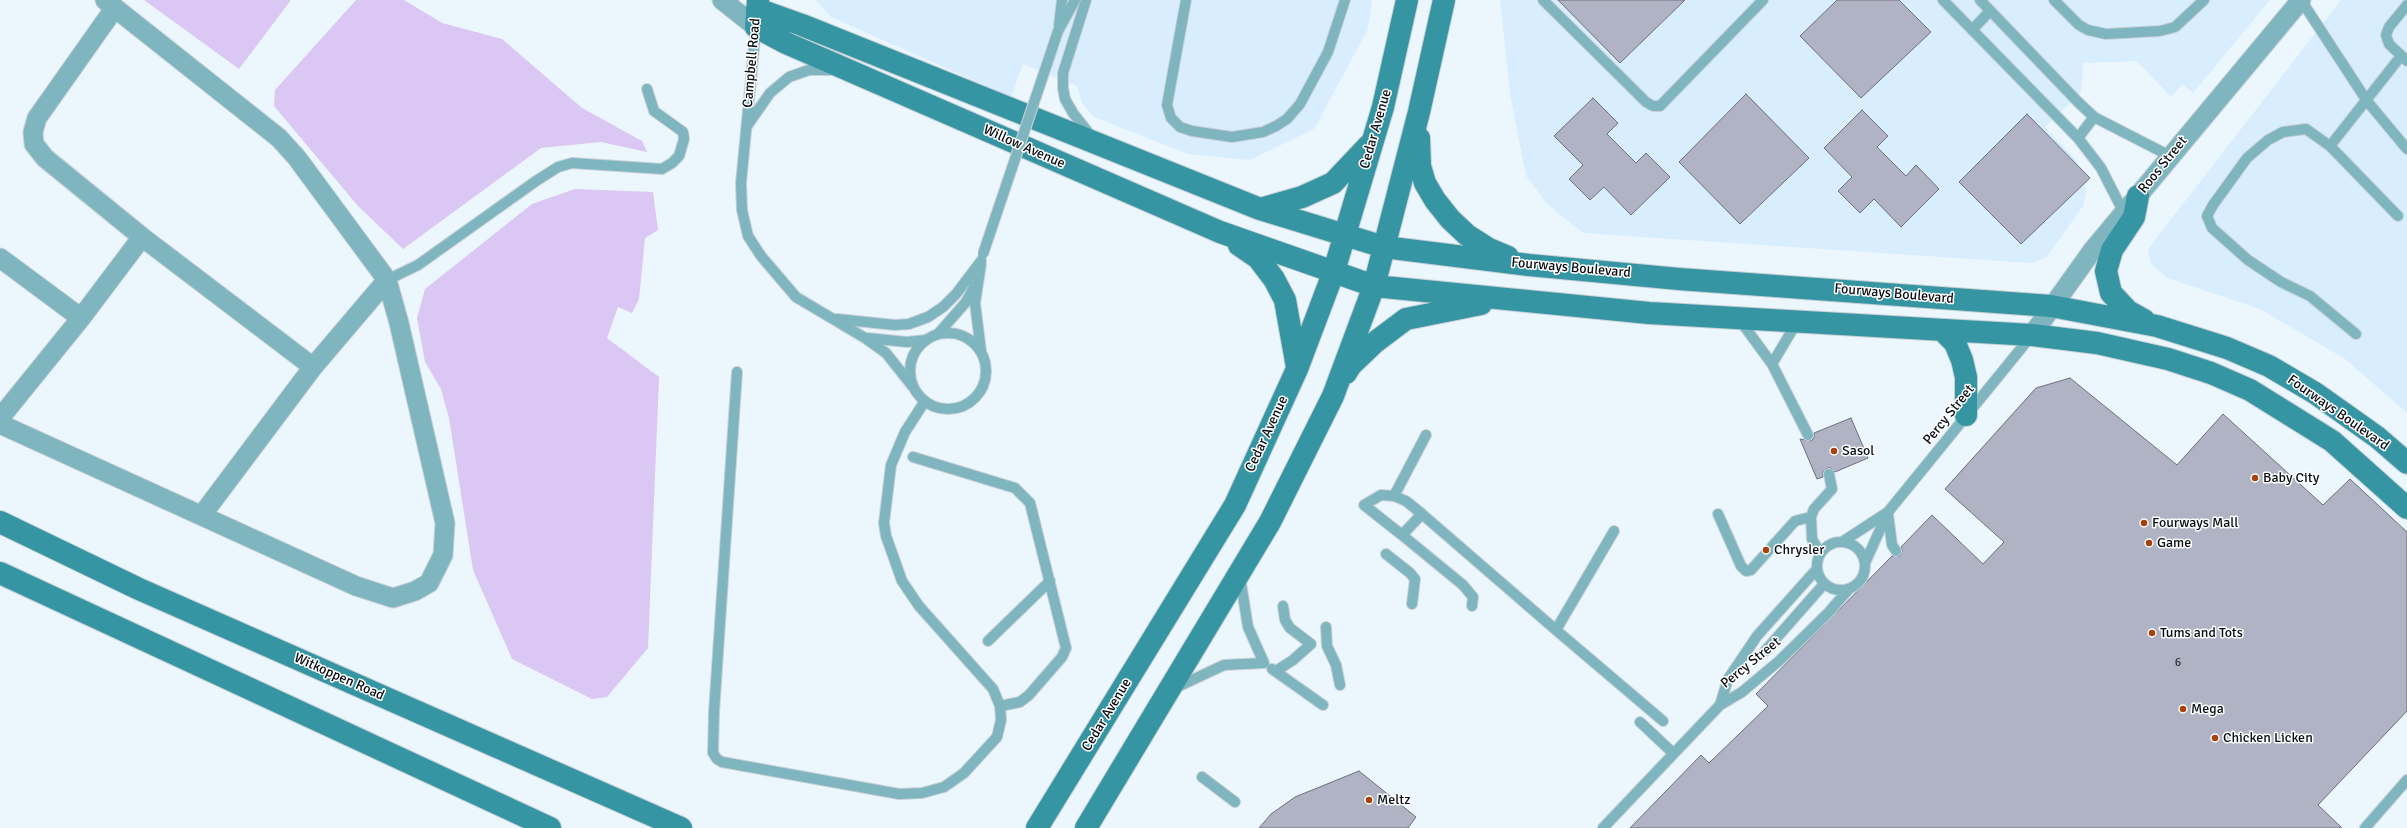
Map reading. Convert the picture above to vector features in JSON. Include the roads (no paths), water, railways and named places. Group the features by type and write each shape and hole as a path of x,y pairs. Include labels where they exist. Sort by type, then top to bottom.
{"main road":[{"path":"782,0 787,10 802,25"},
{"name":"Cedar Avenue","path":"1038,828 1235,505 1297,369 1334,271 1345,236 1383,107 1407,0"},
{"path":"1333,396 1374,286 1419,112 1444,0"},
{"name":"Willow Avenue","path":"757,12 802,25 1107,149 1260,209 1345,236"},
{"name":"Willow Avenue","path":"757,12 855,73 1220,232 1334,271"},
{"path":"1419,112 1418,146 1420,166 1425,183 1435,200 1450,219 1483,246 1529,265"},
{"path":"1260,209 1302,197 1333,183 1373,140"},
{"path":"2138,196 2134,217 2112,250 2106,271 2107,282 2111,293 2128,311 2157,326"},
{"path":"1220,232 1258,258 1274,280 1285,300 1297,369"},
{"name":"Fourways Boulevard","path":"1345,236 1384,247 1529,265 1679,279 2051,306 2157,326 2227,348 2269,366 2315,393 2377,438 2407,463"},
{"path":"1334,271 1374,286 1649,314 2032,336"},
{"path":"1086,828 1270,522 1333,396 1351,365 1374,343 1406,319 1504,300"},
{"path":"1942,330 1955,343 1962,360 1966,377 1966,415"},
{"name":"Fourways Boulevard","path":"2032,336 2097,343 2168,359 2211,372 2250,390 2291,414 2332,441 2407,508"},
{"name":"Witkoppen Road","path":"0,522 139,588 681,828"},
{"path":"0,573 550,828"}],"street":[{"name":"Willow Avenue","path":"723,0 757,12"},
{"name":"Roos Street","path":"2032,336 2051,306 2124,213 2170,156 2302,0"},
{"path":"0,424 356,586 393,598 415,591 429,582 444,555 445,523 399,323 387,280 296,158 279,138 110,5 37,118 33,132 34,144 45,158 142,237 313,367"},
{"path":"0,418 81,318 142,237"},
{"path":"0,258 81,318"},
{"path":"202,515 313,367 387,280"}],"lane":[{"path":"1058,31 1062,0"},
{"path":"981,351 975,302 982,258 1058,31 1075,0"},
{"path":"1086,0 1066,61 1063,88 1066,99 1073,113 1089,134 1107,149"},
{"path":"1186,0 1167,105 1171,118 1180,127 1192,131 1232,137 1263,132 1287,119 1292,114 1300,104 1328,52 1345,0"},
{"path":"1543,0 1646,102 1653,106 1660,106 1760,1"},
{"path":"1943,0 2078,138 2101,168 2124,213"},
{"path":"1980,0 2078,102 2094,116 2170,156"},
{"path":"2054,0 2079,25 2088,30 2106,34 2160,31 2175,27 2204,0"},
{"path":"2302,0 2367,101 2407,149"},
{"path":"2330,146 2404,59 2389,44 2386,35 2389,27 2407,5"},
{"path":"1972,30 1990,11"},
{"name":"Campbell Road","path":"757,12 741,183 742,210 748,236 765,262 796,297 833,318 886,353 913,387 925,401 944,410 957,409 968,404 977,397 984,386 986,362 981,351 973,342 963,336 951,333 938,334 926,340 917,349 911,361 910,374 913,387"},
{"name":"Campbell Road","path":"747,126 770,93 789,78 809,70 821,69 855,73"},
{"path":"387,280 418,266 536,181 558,167 572,163 662,168 672,163 680,156 684,139 683,132 654,110 647,89"},
{"path":"2078,138 2094,116"},
{"path":"2356,334 2310,296 2280,282 2248,260 2212,228 2207,216 2213,205 2248,158 2268,140 2283,132 2306,129 2330,146 2398,216"},
{"path":"833,318 879,325 895,325 909,324 928,317 943,307 956,294 982,258"},
{"path":"938,334 966,302 979,278"},
{"path":"1739,319 1772,364 1808,435"},
{"path":"1772,364 1797,322"},
{"name":"Percy Street","path":"1603,828 1720,705 1742,692 1779,661 1829,612 1848,590 1862,580 1865,563 1888,512 2032,336"},
{"name":"Campbell Road","path":"865,338 907,342 926,340"},
{"path":"737,372 714,712 713,752 717,759 750,768 846,786 899,794 922,794 944,786 964,773 982,756 997,737 1001,720 1000,706 993,689 939,630 902,581 886,536 884,522 891,465 905,432 925,401"},
{"path":"1394,496 1426,435"},
{"path":"913,457 1015,488 1024,495 1030,503 1066,648 1062,657 1029,695 1020,702 1000,706"},
{"path":"1830,474 1832,489 1814,509 1811,517 1812,539 1820,553 1816,570 1824,584 1832,589 1848,590"},
{"path":"1472,606 1473,597 1463,585 1364,505 1381,495 1394,496 1406,501 1663,721"},
{"path":"1888,512 1892,545 1896,551"},
{"name":"Percy Street","path":"1820,553 1829,545 1842,542 1888,512"},
{"path":"1402,535 1422,514"},
{"path":"1718,514 1742,566 1746,571 1751,570 1796,521 1811,517"},
{"path":"1556,630 1614,531"},
{"path":"1842,542 1857,548 1865,563"},
{"path":"1386,554 1410,573 1415,579 1412,604"},
{"name":"Percy Street","path":"1720,705 1728,679 1757,636 1795,591 1816,570"},
{"path":"1240,573 1248,627 1264,663 1323,705"},
{"path":"988,641 1050,581"},
{"path":"1765,651 1824,584"},
{"path":"1276,671 1293,660 1311,644 1290,628 1285,620 1283,606"},
{"path":"1326,627 1327,646 1336,665 1340,685"},
{"path":"1168,692 1224,665 1264,663"},
{"path":"1640,722 1673,753"},
{"path":"1202,777 1235,802"},
{"path":"2365,828 2407,780"}],"place":[{"name":"Sasol","path":"1834,451"},
{"name":"Baby City","path":"2255,478"},
{"name":"Fourways Mall","path":"2144,523"},
{"name":"Game","path":"2149,543"},
{"name":"Chrysler","path":"1766,550"},
{"name":"Tums and Tots","path":"2152,633"},
{"name":"Mega","path":"2183,709"},
{"name":"Chicken Licken","path":"2215,738"},
{"name":"Meltz","path":"1369,800"}]}
